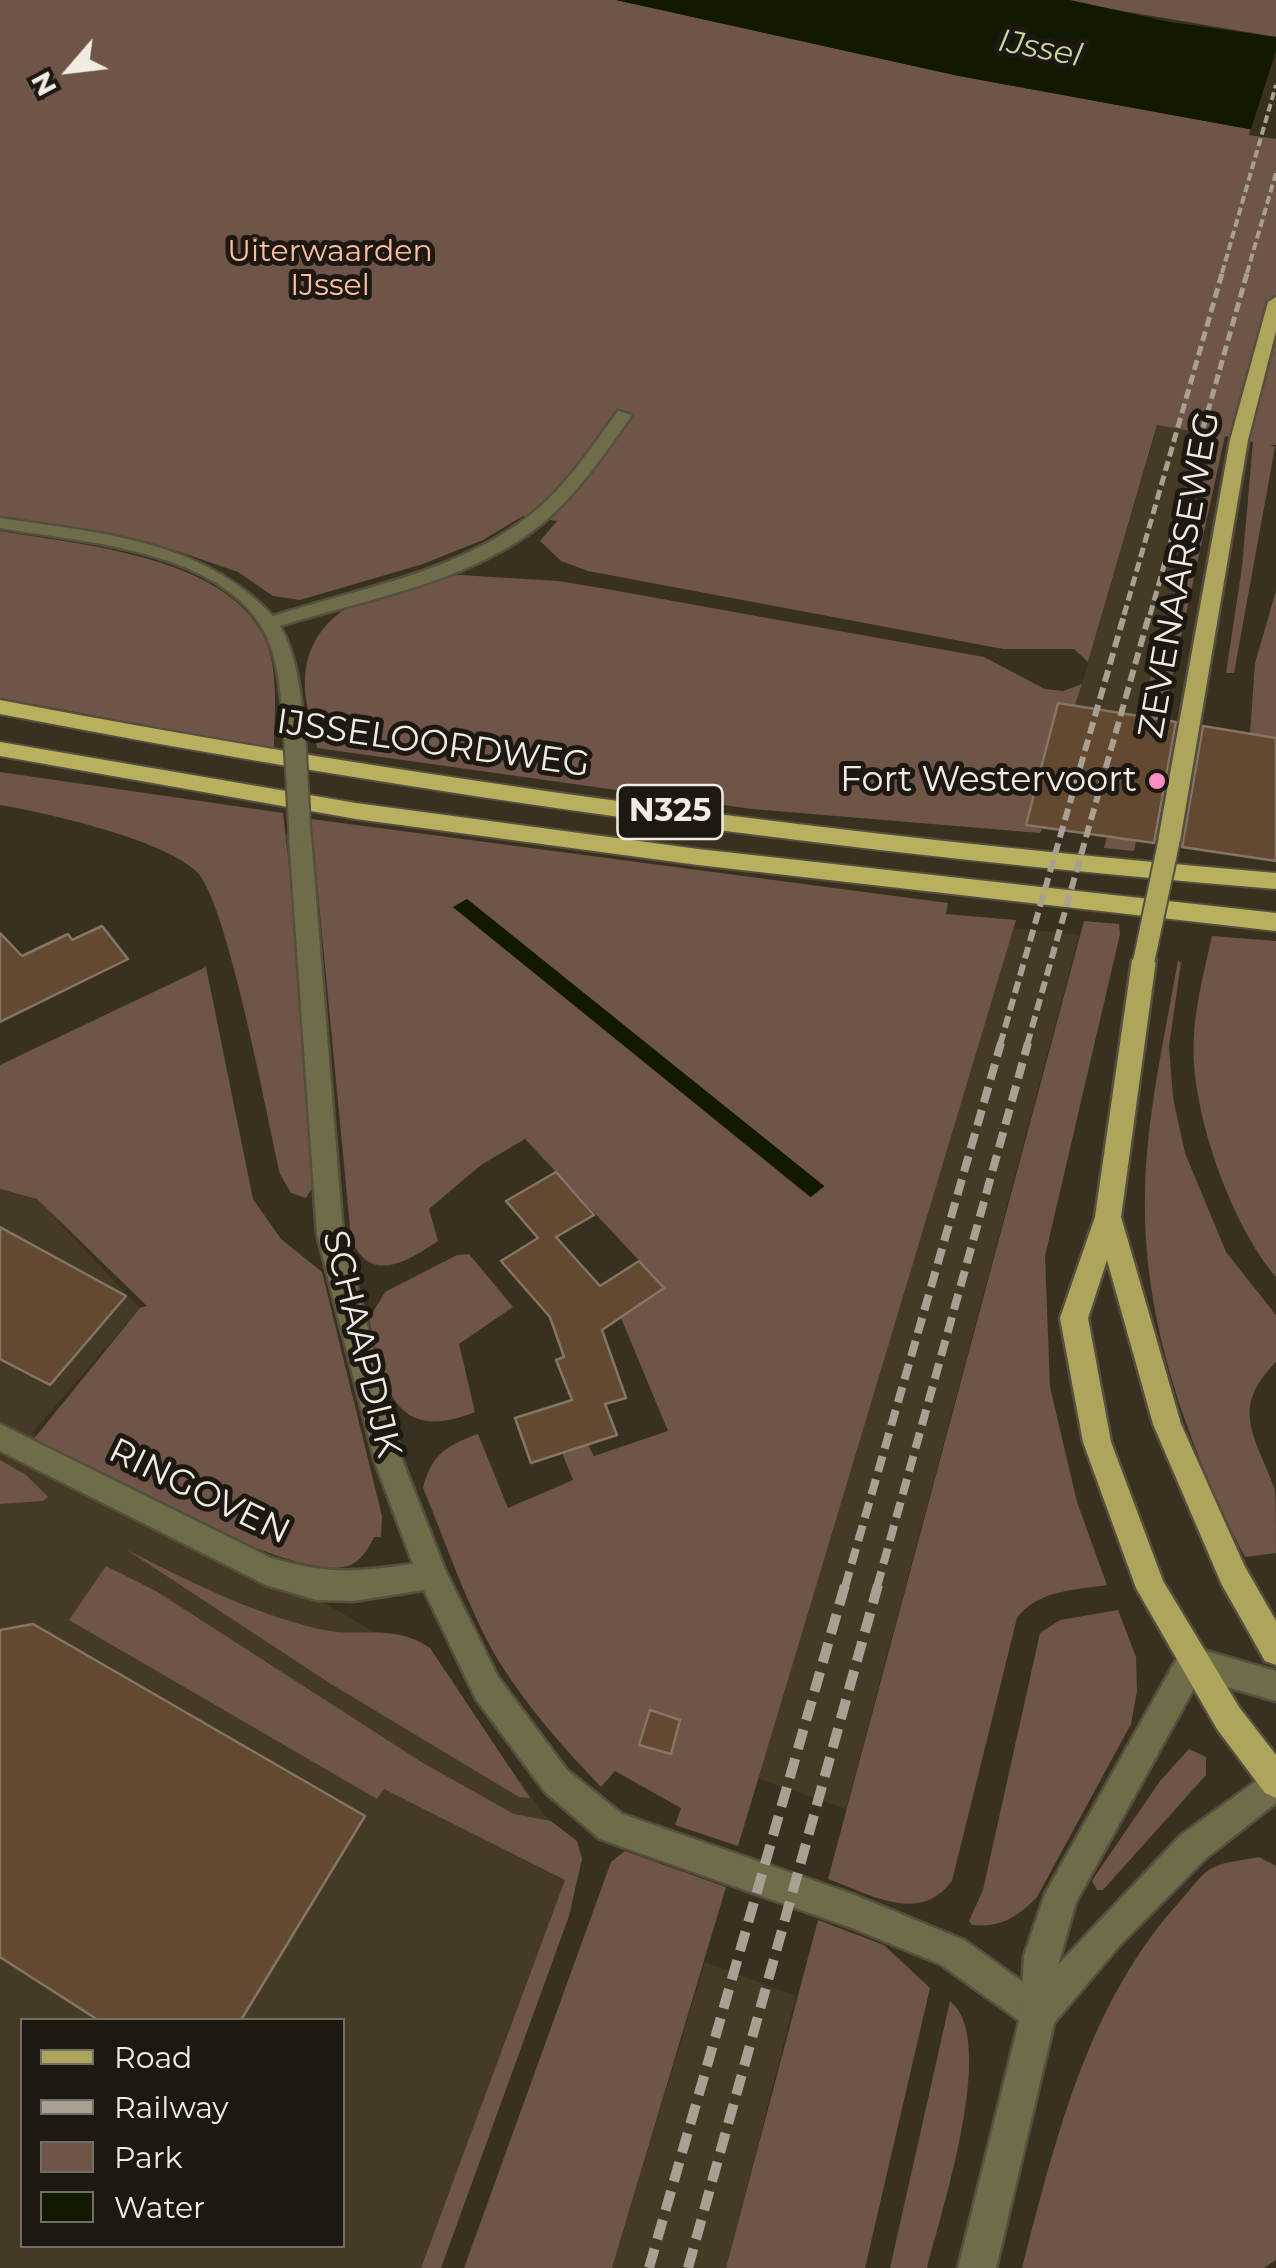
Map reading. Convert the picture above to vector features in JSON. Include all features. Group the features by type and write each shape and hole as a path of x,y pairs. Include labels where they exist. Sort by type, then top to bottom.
{"highway":[{"name":"IJSSELOORDWEG","path":"0,706 341,768 1000,858 1276,882"},
{"name":"N325","path":"0,750 394,816 698,857 1276,922"}],"main road":[{"name":"ZEVENAARSEWEG","path":"1276,302 1239,440 1144,960 1108,1217 1074,1318 1103,1458 1151,1588 1192,1662 1276,1783"},
{"name":"ZEVENAARSEWEG","path":"1108,1217 1167,1424 1233,1574 1276,1650"}],"street":[{"path":"269,623 501,542 532,523 568,489 624,416"},
{"name":"SCHAAPDIJK","path":"0,523 176,558 229,580 269,623 288,675 294,724 330,1234 389,1462 432,1575 487,1688 556,1781 612,1828 852,1911 952,1952 1039,2014"},
{"name":"RINGOVEN","path":"0,1437 266,1571 317,1586 353,1586 432,1575"},
{"path":"977,2268 1039,2014 1040,1956 1062,1894 1192,1662 1276,1686"},
{"path":"1039,2014 1108,1933 1193,1847 1276,1783"}],"shaded area":[{"path":"1158,424 1217,435 1106,834 1035,828 1082,684"},
{"path":"1013,928 1079,935 846,1809 759,1779 759,1768"},
{"path":"0,1189 37,1199 140,1308 32,1433 450,1676 482,1730 550,1822 566,1880 421,2268 0,2268"},
{"path":"705,1962 796,1996 726,2268 612,2268"}],"green space":[{"name":"Uiterwaarden IJssel","path":"0,0 616,0 959,76 1276,134 1276,445 1270,445 1275,447 1234,673 1226,673 1242,567 1253,442 1225,436 1134,851 1104,848 1216,435 1157,425 1088,662 1074,649 1003,649 588,571 561,561 540,541 557,521 523,516 483,540 423,564 300,600 273,596 238,572 180,552 0,516"},
{"path":"1058,0 1276,0 1276,37"},
{"path":"0,531 146,558 216,587 244,608 263,635 272,662 274,749 0,698"},
{"path":"460,575 558,581 601,588 984,657 1045,689 1063,691 1082,684 1035,827 1042,829 1040,833 752,809 317,748 305,678 310,652 322,631 339,613 384,590"},
{"path":"1276,591 1276,738 1250,734 1255,663"},
{"path":"0,772 283,813 296,927 312,1188 306,1198 291,1193 280,1174 233,965 221,923 196,871 179,859 131,838 0,805"},
{"path":"311,819 948,903 946,914 1016,920 738,1846 675,1825 681,1808 615,1771 601,1787 559,1742 521,1694 487,1640 423,1488 442,1453 478,1434 508,1508 573,1480 562,1453 588,1445 594,1456 668,1431 621,1318 664,1287 525,1139 481,1165 429,1209 438,1241 414,1256 378,1265 359,1252 351,1238","holes":["467,899 824,1186 810,1197 454,908"]},
{"path":"1084,921 1119,924 1120,934 1045,1256 1050,1387 1077,1502 1107,1585 1046,1597 1017,1618 952,1881 925,1901 893,1902 828,1879"},
{"path":"1212,936 1276,941 1276,1277 1259,1254 1228,1195 1198,1094 1195,1022"},
{"path":"1178,960 1181,963 1169,1046 1173,1098 1185,1153 1226,1252 1276,1315 1276,1362 1261,1379 1250,1410 1255,1439 1275,1490 1276,1553 1245,1557 1224,1515 1172,1382 1151,1289 1146,1242 1146,1165"},
{"path":"206,967 253,1199 281,1239 322,1272 382,1516 381,1537 374,1537 359,1559 349,1566 306,1564 269,1553 140,1495 33,1440 140,1308 147,1306 37,1199 0,1189 0,1065"},
{"path":"469,1254 513,1307 459,1344 475,1412 426,1421 409,1415 388,1387 369,1319 385,1292 457,1255"},
{"path":"0,1460 26,1475 48,1497 43,1501 0,1504"},
{"path":"127,1550 269,1614 334,1632 403,1635 430,1648 530,1798 519,1797 331,1684"},
{"path":"106,1566 156,1591 423,1763 514,1814 551,1821 577,1841 582,1859 569,1916 441,2268 421,2268 565,1880 384,1789 377,1799 69,1620"},
{"path":"1118,1610 1136,1657 1137,1691 1131,1724 1037,1897 1008,1920 972,1925 969,1921 983,1890 1040,1633 1060,1620"},
{"path":"1189,1749 1206,1757 1206,1775 1103,1890 1097,1890 1092,1881 1095,1876 1160,1781"},
{"path":"625,1851 726,1887 612,2268 464,2268 611,1862"},
{"path":"1259,1857 1276,1866 1276,2260 1264,2268 1022,2268 1063,2121 1099,2026 1122,1981 1150,1939 1205,1873 1225,1863"},
{"path":"818,1920 884,1945 930,1988 865,2268 726,2268"},
{"path":"950,2001 964,2021 969,2051 968,2088 953,2170 927,2268 890,2268"}],"water":[{"name":"IJssel","path":"616,0 1070,0 1170,22 1276,37 1276,134 959,76"},
{"path":"467,899 824,1186 811,1197 453,907"}],"pier":[{"path":"1276,51 1276,139 1249,135"}],"building":[{"path":"1058,703 1176,722 1154,843 1026,825"},
{"path":"1203,726 1276,738 1276,861 1182,847"},
{"path":"102,926 128,959 0,1022 0,933 22,956 68,934 72,940"},
{"path":"556,1172 594,1215 556,1237 600,1286 639,1261 664,1288 602,1330 626,1398 605,1404 617,1435 531,1463 515,1418 572,1400 556,1360 564,1357 550,1317 501,1261 538,1238 506,1201"},
{"path":"0,1227 126,1296 50,1385 0,1359"},
{"path":"33,1624 365,1816 242,2018 95,2018 0,1957 0,1630"},
{"path":"650,1710 680,1720 671,1754 639,1745"}],"railway":[{"path":"1222,273 1276,85"},
{"path":"1247,273 1276,173"},
{"path":"1124,615 1223,270"},
{"path":"1150,615 1248,270"},
{"path":"1000,1045 1125,612"},
{"path":"1027,1045 1150,612"},
{"path":"845,1587 1001,1043"},
{"path":"877,1587 1028,1043"},
{"path":"649,2268 845,1585"},
{"path":"688,2268 878,1585"}],"place":[{"name":"Fort Westervoort","path":"1157,781"}]}
